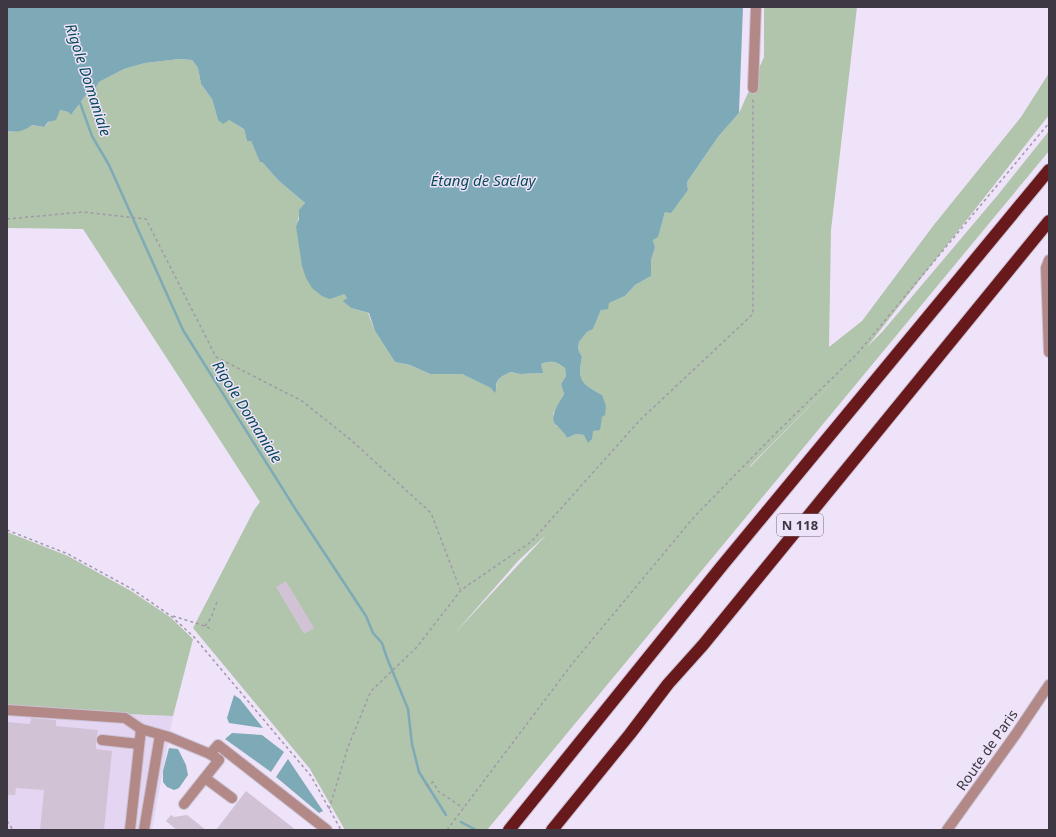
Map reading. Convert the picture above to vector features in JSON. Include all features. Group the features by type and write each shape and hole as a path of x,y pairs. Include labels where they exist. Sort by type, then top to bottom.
{"highway":[{"name":"N 118","path":"509,830 720,567 1049,170"},
{"name":"N 118","path":"552,830 630,734 668,684 703,645 1049,221"}],"street":[{"path":"754,88 756,7"},
{"path":"1049,260 1046,268 1049,352"},
{"name":"Route de Paris","path":"947,830 1016,734 1049,685"},
{"path":"7,710 125,718 140,729 169,737 210,754 219,760 184,804"},
{"path":"130,830 140,729"},
{"path":"144,830 160,735"},
{"path":"102,740 139,744"},
{"path":"210,754 218,745 327,830"},
{"path":"205,778 232,798"}],"path":[{"path":"329,809 348,747 371,691 417,647 461,590 531,542 640,420 753,314 754,88"},
{"path":"447,830 572,664 694,517 776,433 857,354 1049,123"},
{"path":"7,219 83,212 146,219 216,357 302,401 351,440 431,513 461,590"},
{"path":"7,530 68,554 132,589 171,616 194,637 311,776 341,830"},
{"path":"205,626 211,618 218,599"},
{"path":"171,616 205,626 213,630"},
{"path":"426,786 432,782 438,791 463,808"},
{"path":"7,821 13,830"}],"shaded area":[{"path":"7,709 173,716 152,830 7,830"}],"green space":[{"path":"764,7 857,7 831,230 829,347 862,321 933,226 1021,117 1049,73 1049,115 867,347 883,331 997,196 1049,131 1049,151 487,830 345,830 310,769 193,628 254,510 260,502 83,229 7,228 7,131 14,132 31,125 44,127 60,110 68,112 71,115 86,95 95,89 99,82 124,69 145,63 180,59 192,60 198,68 201,84 212,99 218,120 229,120 244,129 247,141 251,141 260,161 279,181 305,203 300,211 296,226 347,298 344,301 351,308 368,313 375,331 395,362 410,365 430,374 462,374 496,390 498,380 511,372 520,374 542,373 541,364 551,362 559,364 565,368 566,376 561,384 564,394 553,414 556,426 561,428 567,438 576,434 584,435 593,431 602,417 602,395 590,388 581,377 580,372 582,357 578,349 579,342 587,332 593,329 601,310 609,303 625,296 635,285 651,276 651,260 655,248 653,240 658,236 665,212 688,190 687,182 718,137 739,113 764,57","holes":["849,366 750,467 750,466","547,534 454,634 518,561"]},
{"path":"7,532 68,556 131,591 170,617 193,639 173,716 7,709"}],"water":[{"name":"Étang de Saclay","path":"7,7 743,7 739,113 718,137 687,182 688,190 671,213 665,212 658,237 653,240 655,248 651,260 651,276 635,285 625,296 609,303 608,309 601,310 593,329 587,332 579,342 578,349 582,357 580,372 581,377 590,388 602,395 606,406 605,415 602,417 600,430 593,431 592,439 588,443 584,435 576,434 567,438 554,423 553,419 555,410 564,394 561,384 566,376 565,368 559,364 548,362 541,364 543,373 520,374 511,372 498,380 496,383 495,393 491,388 462,374 430,374 410,365 395,362 375,331 369,313 351,308 343,301 347,298 344,294 330,299 322,296 312,288 306,278 302,266 296,226 299,219 299,210 305,203 279,181 262,162 260,162 251,141 247,141 244,129 229,120 223,124 218,120 212,99 201,84 198,68 192,60 180,59 145,63 124,69 99,82 95,89 95,97 86,95 71,115 68,112 60,110 56,120 48,122 44,127 32,125 20,131 7,131"},
{"path":"234,695 240,699 263,728 229,723 227,718"},
{"path":"232,733 262,735 284,752 271,772 225,739"},
{"path":"169,748 178,749 186,765 188,775 179,788 174,790 167,787 163,782 163,771"},
{"path":"288,759 323,811 319,813 276,777"}],"building":[{"path":"286,581 314,628 304,634 276,587"},
{"path":"31,718 56,720 56,726 98,730 96,749 112,751 104,830 40,830 44,790 16,788 15,795 7,795 7,722 30,724"},
{"path":"246,791 296,830 216,830"},
{"path":"171,815 174,817 187,815 206,830 177,830 166,821"}],"waterway":[{"name":"Rigole Domaniale","path":"79,100 92,136 109,165 183,330 296,510 366,616 373,633 382,643 408,709 412,744 419,772 446,815"},
{"name":"Rigole Domaniale","path":"461,822 476,830"}]}
